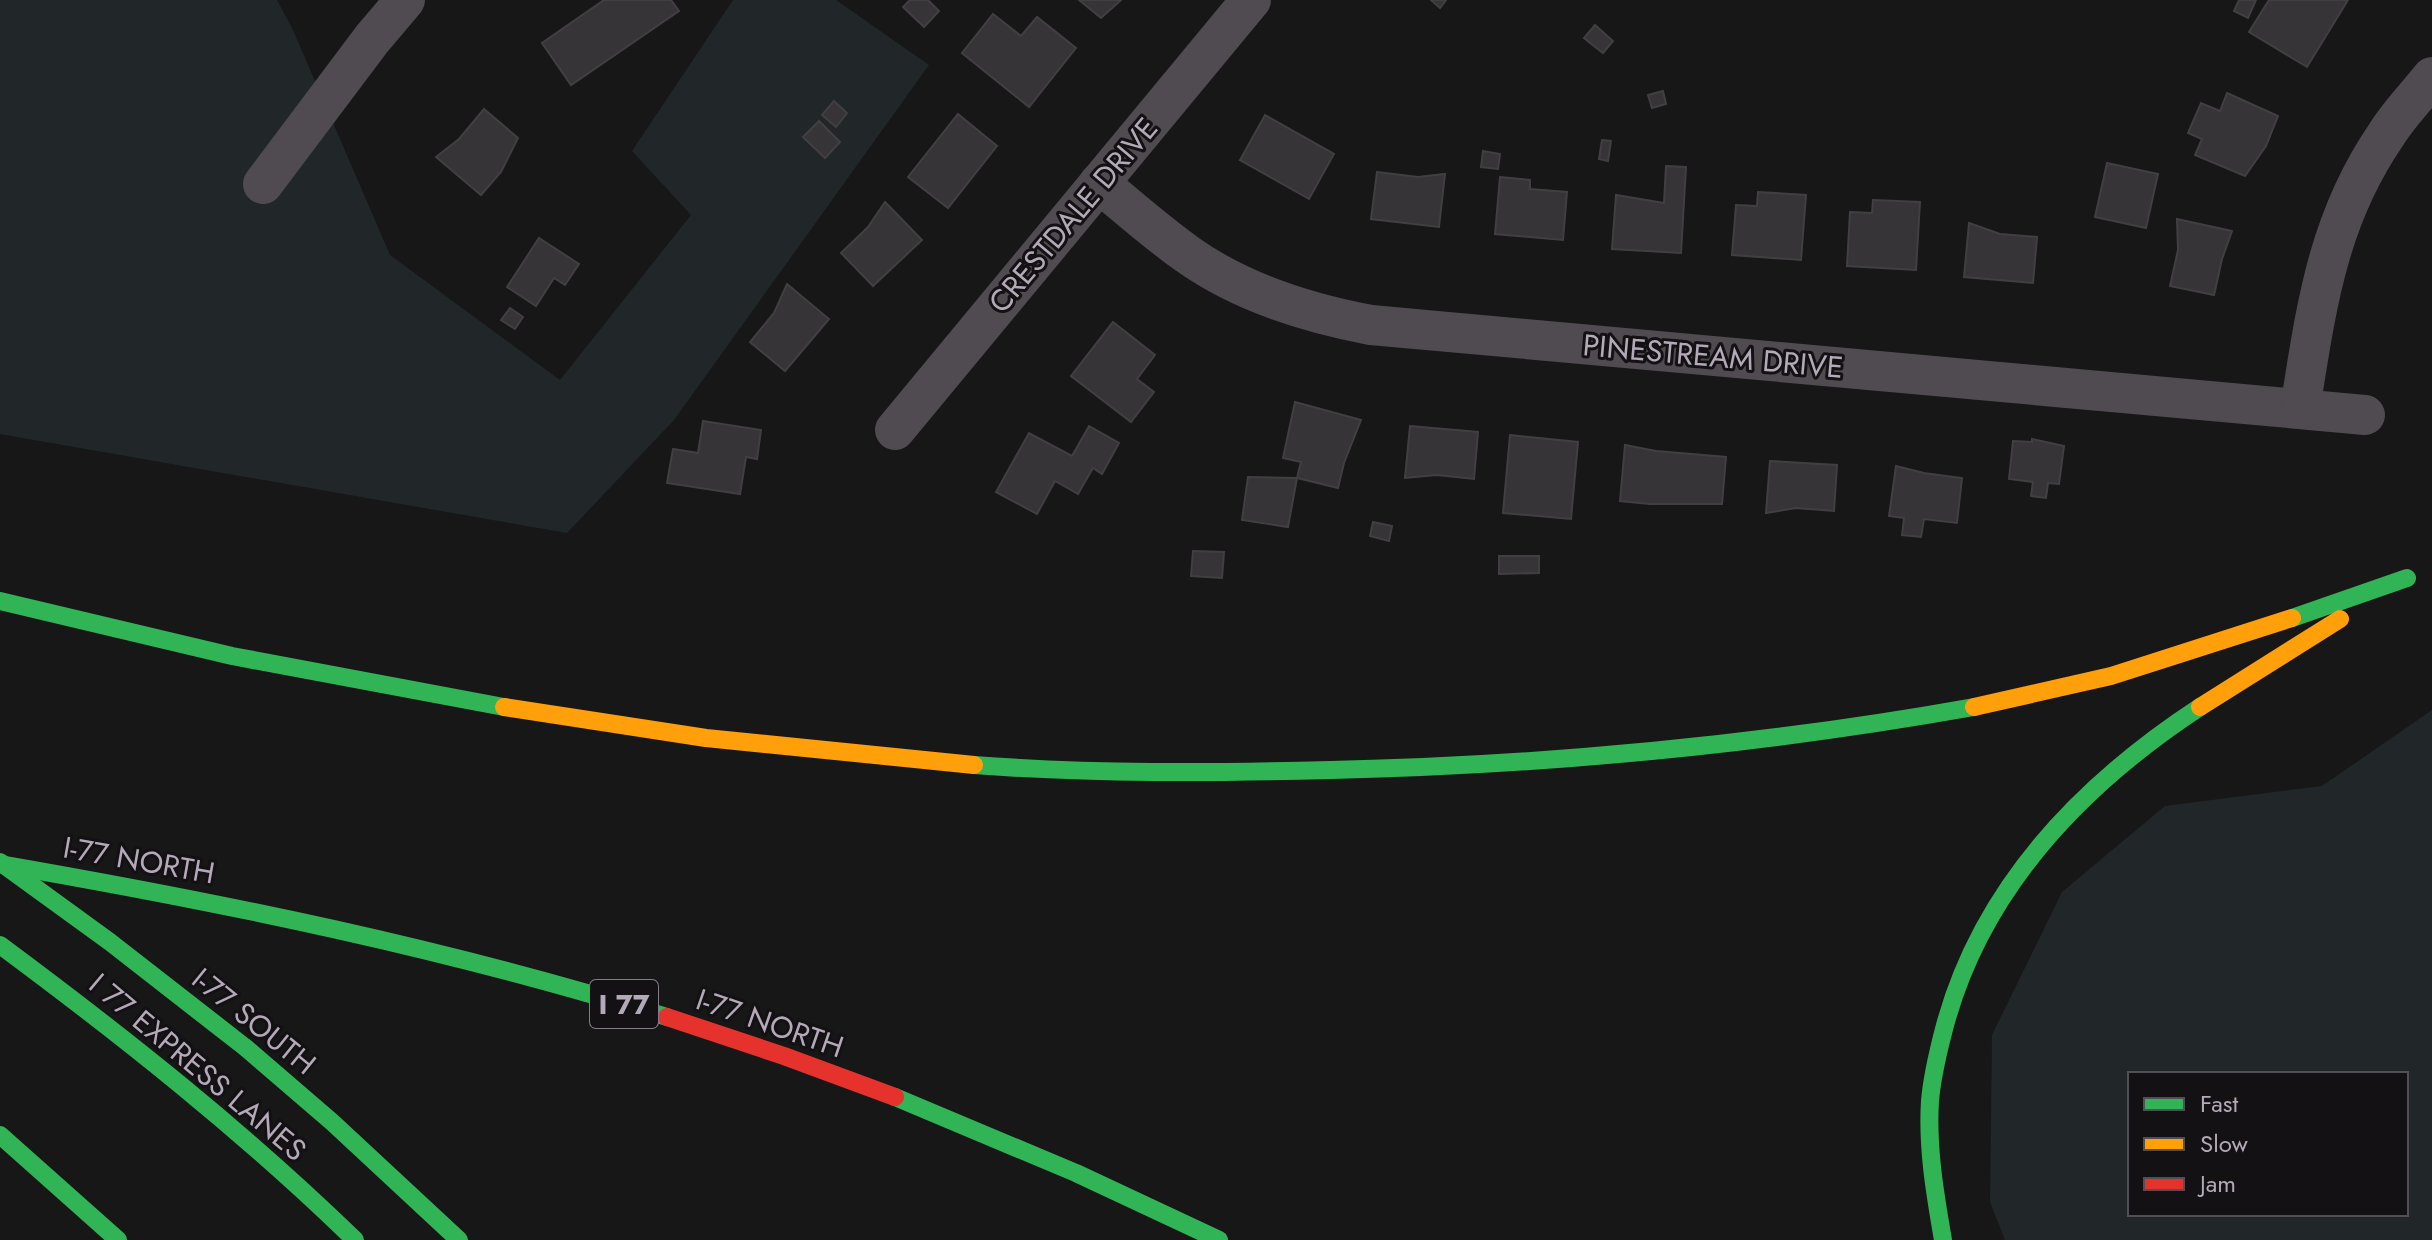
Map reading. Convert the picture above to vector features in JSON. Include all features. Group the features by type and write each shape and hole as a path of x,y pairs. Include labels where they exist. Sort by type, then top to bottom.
{"highway":[{"path":"0,601 177,646 335,677 687,735 839,754 1046,771 1260,772 1526,763 1747,743 1974,708 2076,686 2180,656 2413,574 2207,702 2111,773 2058,822 2011,879 1988,914 1955,987 1934,1073 1930,1153 1943,1240"},
{"name":"I-77 SOUTH","path":"0,863 110,942 246,1048 332,1122 459,1240"},
{"name":"I-77 NORTH","path":"0,863 231,905 356,933 633,1006 759,1047 984,1132 1219,1240"},
{"name":"I 77 EXPRESS LANES","path":"0,945 107,1024 228,1123 355,1240"},
{"path":"0,1135 118,1240"}],"street":[{"path":"263,184 405,0"},
{"name":"CRESTDALE DRIVE","path":"895,430 1251,0"},
{"path":"2300,409 2319,291 2334,238 2354,190 2386,134 2432,77"},
{"name":"PINESTREAM DRIVE","path":"1099,183 1188,255 1240,285 1303,310 1337,319 1371,325 2365,415"}],"shaded area":[{"path":"0,0 277,0 293,30 390,255 560,380 691,215 632,151 733,0 836,0 929,65 674,420 567,533 0,434"},
{"path":"2432,710 2432,1240 2005,1240 1990,1202 1992,1035 2062,892 2165,806 2322,786"}],"building":[{"path":"604,0 671,0 679,11 571,85 542,43"},
{"path":"910,0 928,0 939,11 924,27 903,7"},
{"path":"1079,0 1121,0 1101,18"},
{"path":"1431,0 1446,0 1440,8"},
{"path":"2239,0 2256,0 2248,18 2234,11"},
{"path":"2269,0 2348,0 2307,67 2249,32"},
{"path":"993,14 1021,36 1037,17 1076,48 1029,107 962,53"},
{"path":"1595,25 1613,41 1603,53 1584,38"},
{"path":"1663,91 1666,104 1652,108 1648,95"},
{"path":"2227,93 2278,116 2266,146 2245,176 2195,155 2202,139 2188,133 2201,103 2220,111"},
{"path":"834,101 847,113 836,127 822,115"},
{"path":"484,109 518,138 501,172 481,195 436,157 459,139"},
{"path":"958,114 997,146 948,208 908,177"},
{"path":"1265,115 1334,154 1309,199 1240,160"},
{"path":"819,121 840,142 825,158 803,137"},
{"path":"1602,140 1611,141 1608,161 1599,159"},
{"path":"1483,151 1500,154 1498,169 1481,167"},
{"path":"2107,163 2158,174 2146,228 2095,217"},
{"path":"1666,166 1686,167 1681,253 1612,249 1616,195 1664,203"},
{"path":"1377,172 1418,177 1445,174 1439,227 1371,219"},
{"path":"1500,177 1530,180 1530,189 1567,192 1563,240 1495,234"},
{"path":"1758,192 1806,195 1801,260 1732,255 1736,205 1757,206"},
{"path":"1873,200 1920,202 1916,270 1847,266 1850,212 1872,213"},
{"path":"885,202 922,240 873,286 841,253 868,227"},
{"path":"2177,219 2232,231 2214,295 2170,286 2178,250"},
{"path":"1969,223 2000,234 2037,237 2033,283 1964,277"},
{"path":"539,238 579,264 565,285 554,278 536,306 507,287"},
{"path":"787,284 829,319 785,371 750,342 774,313"},
{"path":"510,308 523,317 515,329 501,320"},
{"path":"1113,322 1155,355 1137,379 1154,392 1131,422 1071,376"},
{"path":"1295,402 1361,420 1338,488 1297,478 1301,462 1283,458"},
{"path":"703,421 761,430 757,459 746,457 740,494 667,483 673,449 698,453"},
{"path":"1089,426 1119,443 1102,474 1093,468 1078,494 1055,481 1037,514 996,492 1029,433 1072,456"},
{"path":"1410,426 1478,432 1474,479 1437,475 1405,478"},
{"path":"1510,435 1578,442 1571,519 1503,513"},
{"path":"2032,439 2064,446 2059,484 2048,483 2046,498 2031,496 2033,482 2009,479 2013,441 2032,442"},
{"path":"1625,445 1726,457 1722,504 1620,501"},
{"path":"1770,461 1837,465 1834,511 1796,508 1766,513"},
{"path":"1896,466 1962,478 1957,523 1924,519 1921,537 1902,535 1904,518 1889,516"},
{"path":"1248,477 1297,478 1288,527 1242,520"},
{"path":"1373,522 1392,526 1389,541 1370,536"},
{"path":"1193,551 1224,552 1222,578 1191,576"},
{"path":"1499,556 1539,556 1539,573 1499,574"}],"traffic: fast":[{"path":"2292,618 2407,578"},
{"path":"0,601 232,656 504,707"},
{"path":"974,765 1197,772 1493,763 1734,742 1974,707"},
{"path":"1943,1240 1931,1153 1931,1092 1944,1029 1961,978 1983,930 2041,844 2076,806 2156,737 2200,707"},
{"path":"0,862 110,942 246,1048"},
{"path":"0,864 252,912 419,949 667,1017"},
{"path":"0,945 182,1086 270,1161 355,1240"},
{"path":"246,1048 332,1122 459,1240"},
{"path":"895,1097 1076,1173 1219,1240"},
{"path":"0,1135 118,1240"}],"traffic: slow":[{"path":"1974,707 2111,676 2292,618"},
{"path":"2200,707 2340,619"},
{"path":"504,707 706,738 974,765"}],"traffic: jam":[{"path":"667,1017 895,1097"}]}
